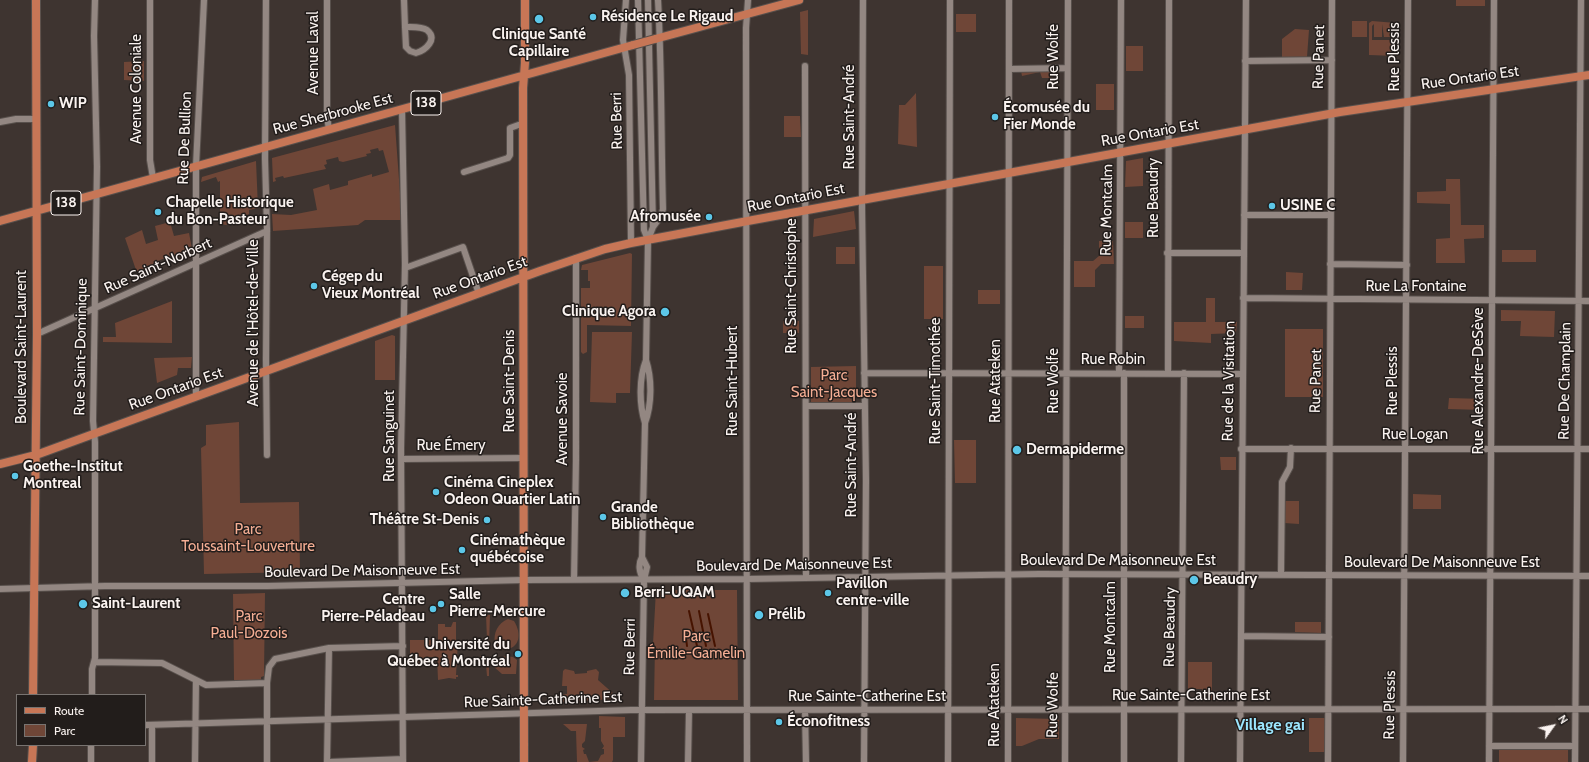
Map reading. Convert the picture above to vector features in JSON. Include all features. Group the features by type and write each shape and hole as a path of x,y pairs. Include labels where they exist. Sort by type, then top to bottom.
{"main road":[{"name":"Boulevard Saint-Laurent","path":"33,694 37,334 36,0"},
{"name":"Rue Saint-Denis","path":"524,762 526,713 524,580 523,76 525,63 525,0"},
{"name":"Rue Sherbrooke Est","path":"37,211 799,0"},
{"name":"Rue Ontario Est","path":"0,464 36,455 576,258 631,243 1331,114 1589,75"},
{"name":"138","path":"0,221 37,211"},
{"path":"32,762 33,746"}],"street":[{"name":"Rue Saint-Dominique","path":"92,694 92,670 94,662 96,194 95,0"},
{"name":"Avenue Coloniale","path":"150,0 150,160 153,178"},
{"name":"Rue De Bullion","path":"196,397 196,166 204,0"},
{"name":"Avenue de l'Hôtel-de-Ville","path":"266,0 265,147 267,231 267,455"},
{"name":"Avenue Laval","path":"327,0 327,116 329,130"},
{"path":"404,0 405,28 406,47 410,51 416,53 427,48 430,43 431,35 426,30 419,27 405,28"},
{"name":"Rue Berri","path":"626,0 623,48 629,75 631,243"},
{"name":"Rue Berri","path":"638,0 644,232 648,240"},
{"name":"Rue Berri","path":"648,0 653,227"},
{"name":"Rue Berri","path":"642,762 644,580 640,571 640,562 642,557 645,423 649,412 650,393 650,371 646,360 648,240 653,227 661,216 663,209 658,0"},
{"name":"Rue Saint-Hubert","path":"747,762 746,221 748,0"},
{"name":"Rue Saint-André","path":"863,0 865,406 864,762"},
{"name":"Rue Saint-Timothée","path":"948,762 950,0"},
{"name":"Rue Atateken","path":"1008,762 1009,0"},
{"name":"Rue Wolfe","path":"1065,762 1067,574 1068,0"},
{"name":"Rue Montcalm","path":"1121,0 1120,153 1124,574 1124,762"},
{"name":"Rue Beaudry","path":"1168,373 1167,253 1169,0"},
{"name":"Rue de la Visitation","path":"1240,762 1241,449 1246,0"},
{"name":"Rue Panet","path":"1328,762 1328,448 1332,0"},
{"name":"Rue Plessis","path":"1403,762 1408,0"},
{"name":"Rue Alexandre-DeSève","path":"1489,762 1494,0"},
{"name":"Rue De Champlain","path":"1575,762 1581,0"},
{"path":"1245,61 1332,60"},
{"name":"Rue Saint-Christophe","path":"805,66 806,578"},
{"path":"1009,69 1067,68"},
{"name":"Rue Sanguinet","path":"402,110 405,268 402,459 403,761"},
{"path":"0,122 16,118 36,119"},
{"path":"464,172 509,157 510,128 524,124"},
{"path":"1244,216 1330,215"},
{"name":"Rue Saint-Norbert","path":"37,334 197,264 267,231"},
{"path":"405,268 463,247 479,294"},
{"path":"1167,253 1243,253"},
{"name":"Avenue Savoie","path":"574,580 576,460 576,258"},
{"path":"1330,264 1407,265"},
{"name":"Rue La Fontaine","path":"1243,298 1589,301"},
{"name":"Rue Robin","path":"864,373 1067,372 1242,374"},
{"name":"Rue Beaudry","path":"1181,762 1184,373"},
{"path":"806,406 865,406"},
{"path":"1281,574 1282,482 1290,468 1291,448"},
{"name":"Rue Logan","path":"1241,449 1589,449"},
{"name":"Rue Émery","path":"402,459 524,458"},
{"name":"Boulevard De Maisonneuve Est","path":"0,589 94,586 268,586 524,580 747,579 1067,574 1589,576"},
{"path":"1241,636 1328,637"},
{"path":"267,762 267,683 269,667 275,659 329,648 403,646"},
{"path":"329,648 328,762 403,761"},
{"path":"94,662 162,663 206,685 267,683"},
{"path":"195,762 196,681"},
{"name":"Rue Sainte-Catherine Est","path":"148,725 642,710 1182,710 1328,708 1589,709"},
{"path":"805,710 806,762"},
{"path":"688,762 689,711"},
{"path":"148,725 152,762"},
{"path":"91,746 91,762"},
{"path":"1489,746 1576,746"}],"green space":[{"path":"1456,0 1485,0 1485,6 1456,6"},
{"path":"808,10 808,55 801,54 800,12"},
{"path":"956,14 976,14 976,32 956,32"},
{"path":"1352,21 1367,21 1367,37 1352,37"},
{"path":"1372,21 1396,23 1396,56 1369,55 1369,23","holes":["1374,24 1374,37 1382,37 1382,24 1384,37 1391,37 1391,24 1393,25 1394,40 1372,40 1372,26"]},
{"path":"1295,29 1309,30 1307,57 1282,57 1282,39"},
{"path":"1126,46 1143,46 1143,71 1126,71"},
{"path":"144,61 144,81 124,80 124,62"},
{"path":"1053,70 1053,78 1042,78 1040,72 1022,76 1021,71"},
{"path":"1096,84 1114,84 1114,110 1096,110"},
{"path":"916,93 917,147 898,144 899,105 905,105"},
{"path":"784,116 800,116 801,137 784,137"},
{"path":"395,125 402,220 365,220 358,225 273,231 272,214 291,215 317,210 313,189 329,184 330,190 348,185 348,181 372,174 372,177 389,172 383,150 379,151 378,148 370,150 371,153 366,154 367,156 343,162 339,161 338,157 326,160 327,164 324,165 326,169 284,178 283,176 275,178 276,181 273,182 272,158"},
{"path":"1143,158 1143,186 1125,187 1126,161"},
{"path":"256,161 258,208 249,210 249,214 226,225 220,224 220,181 218,182 216,177 201,182 202,177"},
{"path":"1446,179 1460,179 1461,225 1484,225 1484,238 1464,239 1465,263 1436,263 1436,239 1450,238 1450,204 1417,203 1417,192 1446,191"},
{"path":"854,211 856,229 813,237 814,219"},
{"path":"170,222 174,236 189,233 192,249 167,261 165,258 158,261 159,264 138,272 125,238 142,230 146,244 158,240 155,226"},
{"path":"1125,222 1143,222 1143,238 1125,238"},
{"path":"1099,241 1113,241 1114,264 1101,264 1095,270 1095,287 1074,287 1074,261 1093,261 1099,256"},
{"path":"836,247 855,247 855,264 836,264"},
{"path":"1502,250 1536,250 1536,262 1502,262"},
{"path":"630,253 632,254 631,326 587,325 587,352 583,354 581,352 581,288 590,288 590,281 588,281 588,270 581,270 582,265"},
{"path":"924,266 943,266 943,319 924,319"},
{"path":"1286,272 1303,273 1302,290 1286,290"},
{"path":"978,290 1000,290 1000,304 978,304"},
{"path":"1206,298 1215,298 1215,322 1237,322 1236,333 1211,334 1211,343 1174,341 1174,322 1206,322"},
{"path":"172,301 172,343 103,342 103,337 116,337 115,323"},
{"path":"1501,310 1555,311 1554,337 1520,336 1521,321 1501,321"},
{"path":"1125,316 1144,316 1144,328 1125,328"},
{"path":"783,321 799,321 799,333 783,333"},
{"path":"1285,329 1323,329 1323,397 1285,397"},
{"path":"592,332 632,332 630,393 616,393 616,403 590,402"},
{"path":"392,335 395,336 395,380 375,380 375,341"},
{"path":"192,357 191,368 178,368 177,375 157,383 154,358"},
{"name":"Parc Saint-Jacques","path":"856,366 856,403 811,404 811,367"},
{"path":"1449,398 1484,399 1483,410 1448,409"},
{"name":"Parc Toussaint-Louverture","path":"239,422 240,503 299,502 300,572 204,574 201,448 206,445 206,425"},
{"path":"954,440 976,440 976,483 955,483"},
{"path":"1220,457 1236,457 1236,470 1221,470"},
{"path":"1413,494 1441,495 1441,509 1413,509"},
{"path":"1285,501 1299,501 1299,524 1284,523"},
{"name":"Parc Émilie-Gamelin","path":"656,590 737,590 738,700 654,700 655,645 653,644"},
{"name":"Parc Paul-Dozois","path":"265,593 264,676 261,677 261,680 234,680 233,594"},
{"path":"486,615 490,615 489,646 486,646 486,649 480,649 480,640 487,640"},
{"path":"508,619 514,621 517,626 519,637 518,641 511,648 500,649 495,643 496,632 501,623"},
{"path":"453,622 456,622 456,640 458,641 456,675 458,675 458,677 456,677 456,679 449,678 438,680 437,657 428,657 428,663 410,664 410,640 438,640 438,624 445,624 445,627 451,627"},
{"path":"1295,622 1321,622 1321,633 1295,632"},
{"path":"480,656 486,656 486,658 489,659 489,676 487,676 486,665 480,665"},
{"path":"506,656 513,657 517,660 516,674 502,674 493,666 493,660"},
{"path":"1188,662 1212,662 1212,700 1202,700 1202,689 1188,689"},
{"path":"565,669 574,671 575,674 587,673 587,671 596,669 599,672 598,680 615,695 614,699 560,702 560,694 567,694 567,686 562,686 563,671"},
{"path":"599,716 625,717 625,737 613,737 612,762 589,762 598,761 601,755 604,754 604,749 602,749 604,746 601,741 601,728 599,728"},
{"path":"1016,718 1057,719 1059,720 1059,739 1039,739 1022,746 1016,746"},
{"path":"1309,718 1326,718 1325,752 1309,752"},
{"path":"563,724 587,724 585,741 582,744 582,747 585,749 583,750 584,754 586,754 589,762 577,762 576,731 571,731"},
{"path":"1568,749 1568,762 1499,762 1499,750"}],"waterway":[{"path":"689,611 697,646"},
{"path":"699,611 706,646"},
{"path":"708,614 715,646"},
{"path":"686,638 687,646"}],"place":[{"name":"Résidence Le Rigaud","path":"593,17"},
{"name":"Clinique Santé Capillaire","path":"539,19"},
{"name":"WIP","path":"51,104"},
{"name":"Écomusée du Fier Monde","path":"995,117"},
{"name":"USINE C","path":"1272,206"},
{"name":"Chapelle Historique du Bon-Pasteur","path":"158,212"},
{"name":"Afromusée","path":"709,217"},
{"name":"Cégep du Vieux Montréal","path":"314,286"},
{"name":"Clinique Agora","path":"665,312"},
{"name":"Dermapiderme","path":"1017,450"},
{"name":"Goethe-Institut Montreal","path":"15,476"},
{"name":"Cinéma Cineplex Odeon Quartier Latin","path":"436,492"},
{"name":"Grande Bibliothèque","path":"603,517"},
{"name":"Théâtre St-Denis","path":"487,520"},
{"name":"Cinémathèque québécoise","path":"462,550"},
{"name":"Beaudry","path":"1194,580"},
{"name":"Berri-UQAM","path":"625,593"},
{"name":"Pavillon centre-ville","path":"828,593"},
{"name":"Saint-Laurent","path":"83,604"},
{"name":"Salle Pierre-Mercure","path":"441,604"},
{"name":"Centre Pierre-Péladeau","path":"433,609"},
{"name":"Prélib","path":"759,615"},
{"name":"Université du Québec à Montréal","path":"518,654"},
{"name":"Éconofitness","path":"779,722"}],"district":[{"name":"Village gai","path":"1270,725"}]}
